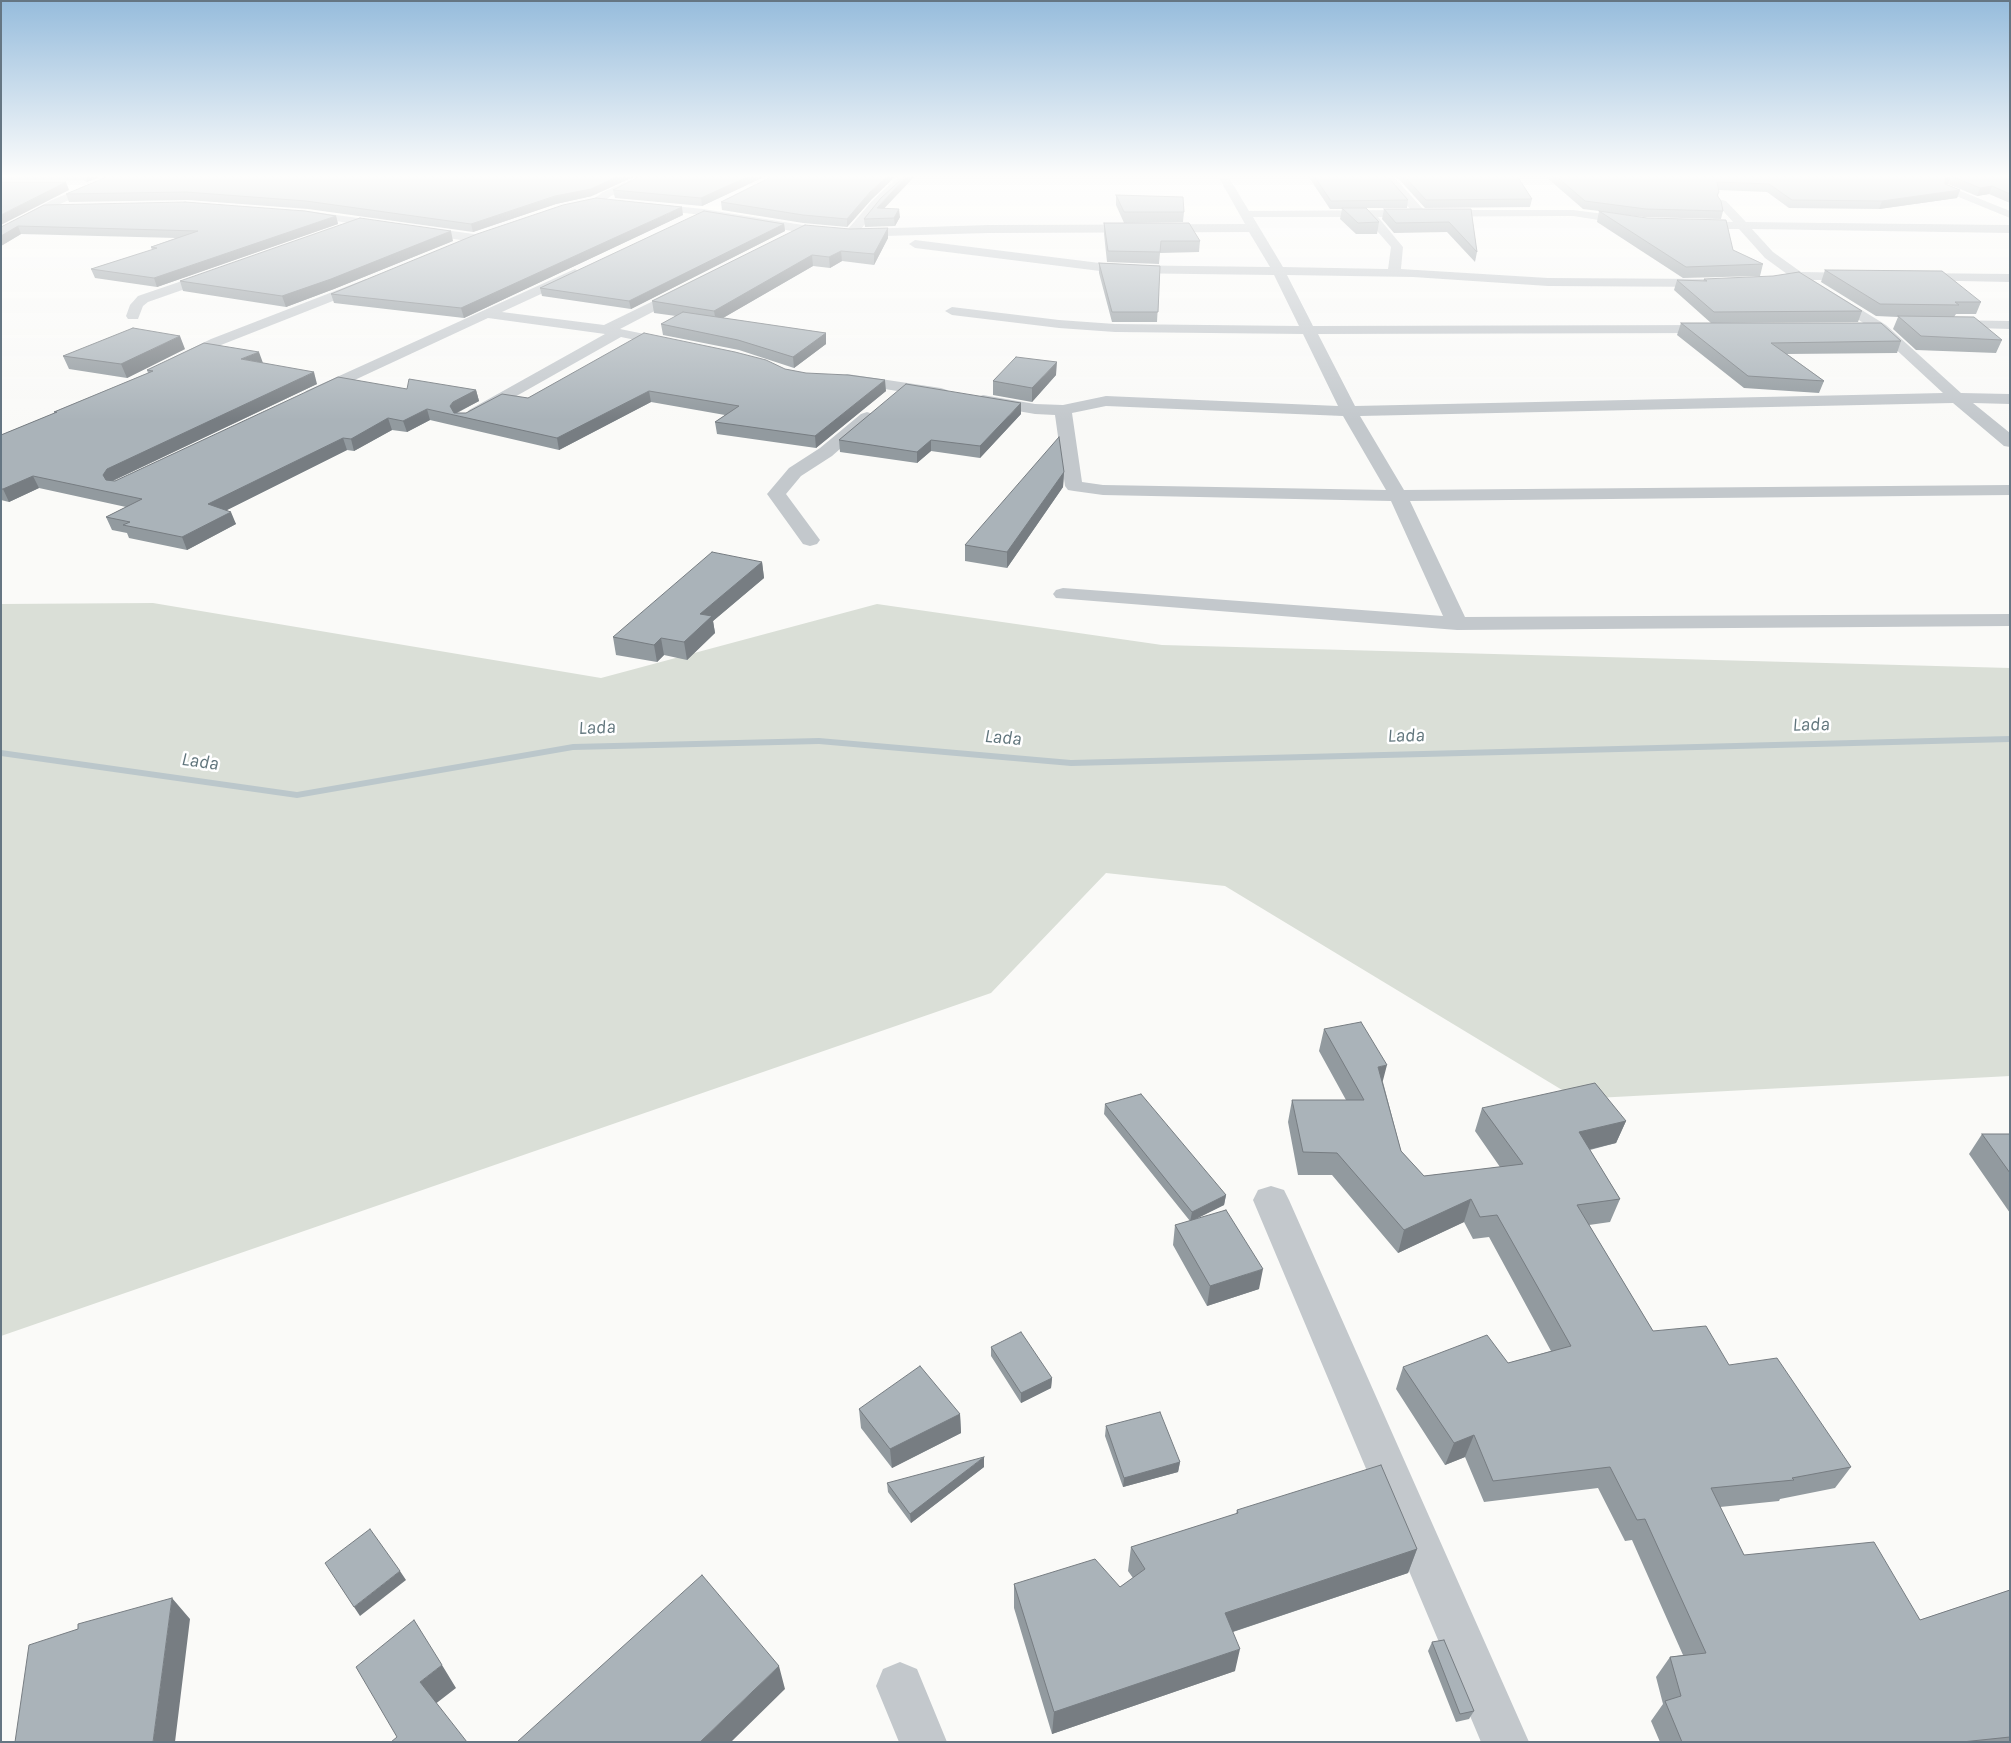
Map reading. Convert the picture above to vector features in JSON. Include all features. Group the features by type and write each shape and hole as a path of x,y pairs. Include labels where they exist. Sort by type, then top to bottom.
{"street":[{"path":"1017,257 1116,269 1394,273 1548,282 1724,282"},
{"path":"1270,257 1349,411 1398,496 1458,624"},
{"path":"1394,273 1396,257"},
{"path":"1772,257 1798,276 1881,324 1957,398 2010,442"},
{"path":"303,398 586,267"},
{"path":"133,316 137,305 143,299 225,270"},
{"path":"1752,282 1798,276 1875,276"},
{"path":"1894,277 2010,278"},
{"path":"162,368 216,342 376,279"},
{"path":"463,419 700,282"},
{"path":"952,311 1059,324 1115,328 1308,330 1733,329"},
{"path":"488,314 612,332 692,348"},
{"path":"1931,323 2010,325"},
{"path":"1852,328 1881,324"},
{"path":"832,378 903,387 1035,409 1063,410 1089,402 1106,401 1349,411 1957,398 2010,399"},
{"path":"810,540 776,494 795,472 826,452 903,387"},
{"path":"1063,410 1074,486 1103,490 1398,496 2010,490"},
{"path":"1063,594 1458,624 2010,620"},
{"path":"1271,1200 1505,1742"},
{"path":"900,1686 923,1742"}],"shaded area":[{"path":"153,603 601,678 877,604 1162,645 2010,668 2010,1076 1577,1099 1225,886 1106,873 991,993 1,1336 1,604"}],"building":[{"path":"128,257 215,257 154,278 91,269"},
{"path":"248,257 385,257 282,296 180,281"},
{"path":"420,257 572,257 461,308 331,294"},
{"path":"605,257 717,257 629,301 540,288"},
{"path":"740,257 808,257 714,311 652,301"},
{"path":"1671,257 1749,257 1763,264 1686,267"},
{"path":"1099,263 1160,266 1158,312 1112,312"},
{"path":"1825,270 1942,271 1981,302 1955,302 1959,305 1880,304"},
{"path":"1799,272 1862,311 1714,312 1677,280 1707,281 1704,279 1773,276"},
{"path":"683,312 826,333 793,357 738,340 661,324"},
{"path":"1898,316 1974,317 2002,340 1921,336"},
{"path":"1681,323 1881,323 1901,341 1771,343 1824,381 1748,376"},
{"path":"133,328 180,336 121,364 63,356"},
{"path":"644,333 735,352 766,360 785,369 806,373 848,375 885,380 815,436 715,422 739,406 649,391 557,438 427,409 403,421 388,418 351,439 343,438 208,504 231,512 182,537 123,525 130,522 106,517 142,499 33,476 1,489 1,435 153,371 147,370 204,343 259,352 241,359 314,372 107,469 103,475 106,480 115,481 338,377 407,389 409,379 476,390 453,402 450,406 454,413 466,413 502,394 528,398"},
{"path":"1016,357 1057,362 1032,388 993,381"},
{"path":"906,384 1021,403 980,446 931,440 917,452 839,440"},
{"path":"1059,437 1064,472 1007,552 965,545"},
{"path":"712,552 762,562 700,614 712,616 684,642 661,638 654,645 613,637"},
{"path":"1361,1022 1387,1065 1378,1067 1401,1151 1424,1176 1523,1164 1482,1108 1595,1083 1626,1121 1579,1132 1620,1199 1577,1205 1653,1331 1706,1326 1729,1365 1777,1358 1851,1467 1792,1478 1794,1480 1711,1488 1744,1555 1874,1542 1920,1620 2010,1590 2010,1737 1962,1742 1682,1742 1665,1701 1681,1696 1670,1657 1706,1653 1645,1519 1637,1520 1610,1467 1493,1481 1474,1435 1454,1443 1403,1367 1487,1335 1508,1363 1571,1346 1497,1215 1480,1217 1471,1199 1404,1230 1337,1153 1303,1152 1292,1100 1364,1100 1324,1029"},
{"path":"1141,1094 1226,1195 1192,1212 1105,1104"},
{"path":"1982,1134 2010,1134 2010,1173"},
{"path":"1226,1210 1263,1269 1210,1286 1175,1225"},
{"path":"1021,1332 1052,1378 1021,1393 991,1347"},
{"path":"920,1366 960,1414 890,1449 859,1409"},
{"path":"1160,1412 1180,1462 1124,1478 1106,1426"},
{"path":"984,1457 910,1514 887,1483"},
{"path":"1381,1465 1417,1549 1225,1613 1240,1649 1054,1712 1014,1584 1095,1559 1120,1587 1145,1569 1131,1547 1238,1513 1237,1510"},
{"path":"370,1529 400,1571 354,1607 325,1563"},
{"path":"702,1575 779,1666 700,1742 517,1742"},
{"path":"172,1598 153,1742 15,1742 29,1645 78,1629 78,1624"},
{"path":"414,1620 442,1665 420,1682 467,1742 391,1742 397,1737 356,1667"},
{"path":"1444,1640 1474,1711 1460,1714 1432,1642"}],"waterway":[{"name":"Lada","path":"1,753 297,795 573,747 819,741 1071,763 2010,739"}]}
